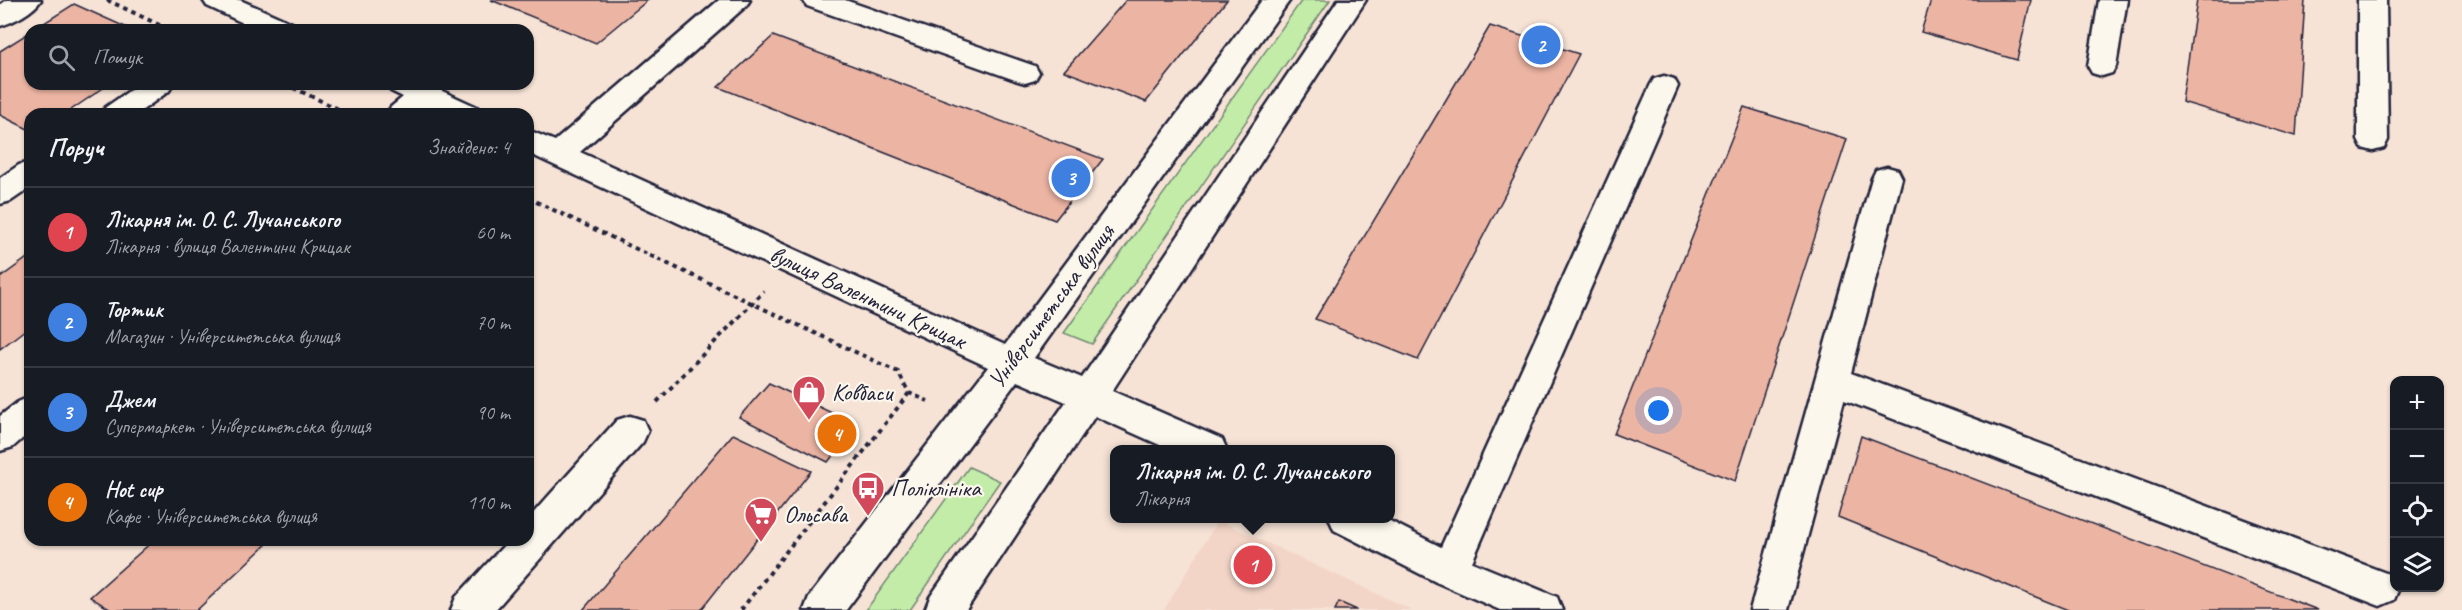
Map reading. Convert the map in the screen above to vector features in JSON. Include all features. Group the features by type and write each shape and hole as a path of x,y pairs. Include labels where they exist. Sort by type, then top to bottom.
{"street":[{"path":"0,17 27,0"},
{"path":"217,0 247,24"},
{"path":"558,155 736,0"},
{"path":"817,0 1025,73"},
{"name":"Університетська вулиця","path":"823,610 1011,363 1276,0"},
{"path":"944,610 1089,398 1352,0"},
{"path":"2102,66 2113,0"},
{"path":"2372,0 2373,140"},
{"path":"1449,570 1664,87"},
{"path":"125,108 150,90"},
{"path":"404,108 413,90"},
{"path":"415,90 454,108"},
{"name":"вулиця Валентини Крицак","path":"534,144 1011,363 1200,445"},
{"path":"0,194 24,177"},
{"path":"1769,610 1887,178"},
{"path":"1831,380 2380,588"},
{"path":"0,436 24,417"},
{"path":"534,538 630,431"},
{"path":"1355,523 1449,570 1543,610"},
{"path":"470,610 527,546"}],"path":[{"path":"107,0 157,24"},
{"path":"298,90 336,108"},
{"path":"534,201 898,372 909,393 741,610"},
{"path":"630,431 791,262"}],"shaded area":[{"path":"1216,523 1224,523 1412,610 1164,610"}],"green space":[{"path":"1302,0 1330,0 1092,344 1064,333"},
{"path":"969,467 1000,481 910,610 866,610"}],"building":[{"path":"491,0 648,0 596,43"},
{"path":"1126,0 1227,0 1146,102 1064,71"},
{"path":"1931,0 2031,0 2017,60 1921,32"},
{"path":"2197,0 2305,0 2296,136 2182,102"},
{"path":"74,4 119,24 42,24"},
{"path":"1490,26 1579,54 1418,360 1315,319"},
{"path":"24,36 24,90 100,90 74,108 24,108 24,127 0,115 0,51"},
{"path":"773,36 1103,159 1055,220 718,87"},
{"path":"1744,107 1847,139 1735,481 1614,434"},
{"path":"24,260 24,331 0,349 0,278"},
{"path":"769,383 857,425 828,462 739,417"},
{"path":"733,434 811,471 701,610 583,610"},
{"path":"1861,436 2318,610 2068,610 1838,517"},
{"path":"147,546 265,546 197,610 111,610 90,597"},
{"path":"1339,602 1357,610 1335,610"}],"place":[{"name":"Тортик","path":"1541,45"},
{"name":"Джем","path":"1071,178"},
{"name":"Ковбаси","path":"809,421"},
{"name":"Hot cup","path":"837,434"},
{"name":"Поліклініка","path":"868,517"},
{"name":"Ольсава","path":"761,543"},
{"name":"Лікарня ім. О. С. Лучанського","path":"1253,565"}]}
